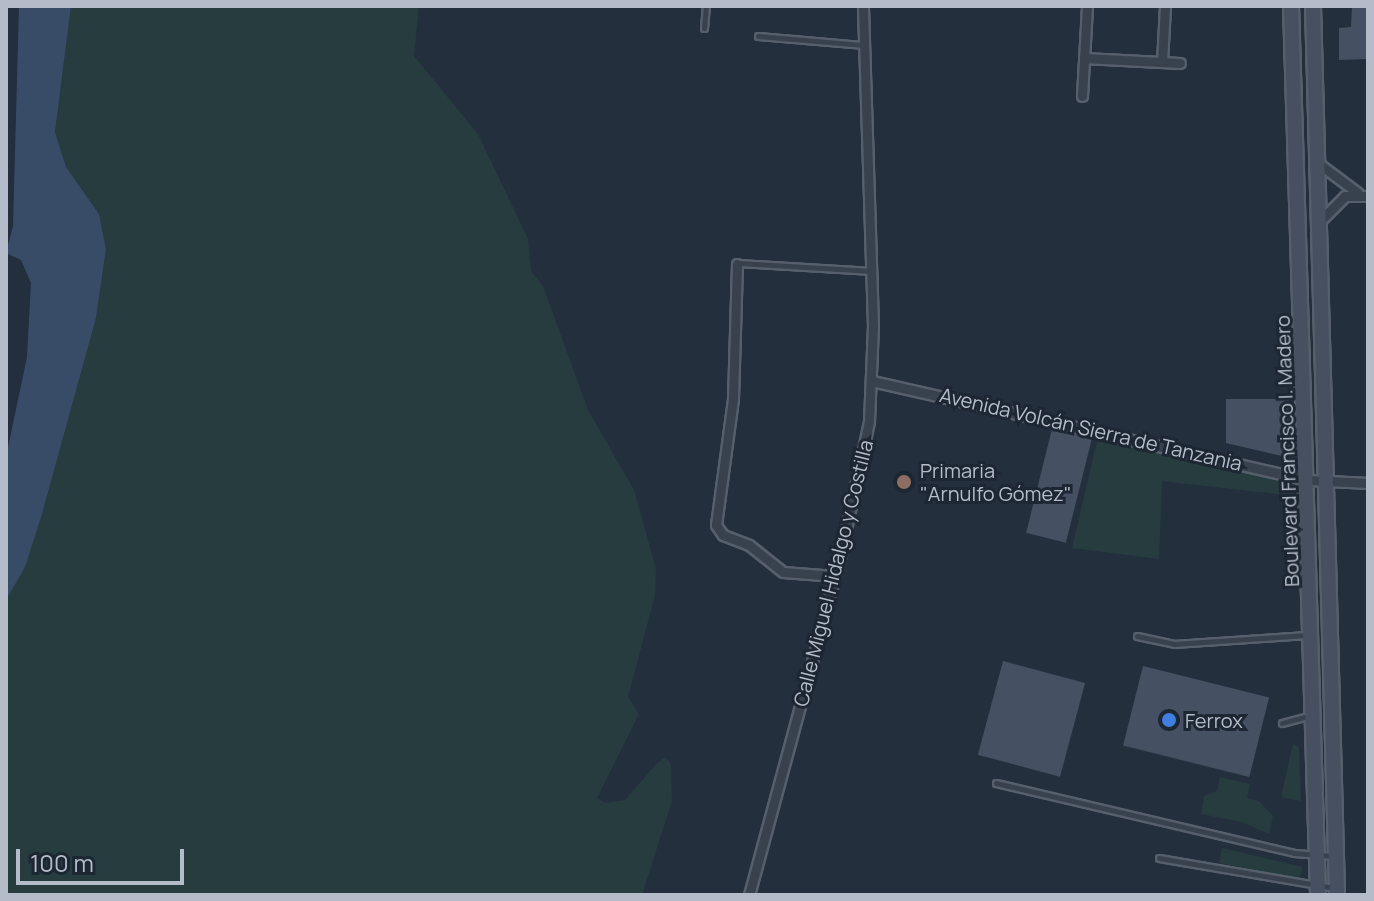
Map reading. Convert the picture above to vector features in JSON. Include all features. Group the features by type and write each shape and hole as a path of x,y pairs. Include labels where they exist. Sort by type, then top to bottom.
{"main road":[{"name":"Boulevard Francisco I. Madero","path":"1291,6 1309,480 1318,892"},
{"name":"Boulevard Francisco I. Madero","path":"1313,6 1337,891"}],"street":[{"name":"Calle Miguel Hidalgo y Costilla","path":"749,895 861,471 872,381 863,6"},
{"path":"1082,96 1087,6"},
{"path":"1162,62 1165,6"},
{"path":"1084,58 1180,63"},
{"path":"1318,163 1363,195"},
{"path":"1320,221 1333,203 1363,195"},
{"path":"737,264 733,399 716,525 723,535 749,545 783,572 835,576"},
{"name":"Avenida Volcán Sierra de Tanzania","path":"872,381 1309,480 1326,478 1368,483"}],"lane":[{"path":"704,28 706,6"},
{"path":"758,36 862,45"},
{"path":"737,264 870,271"},
{"path":"1137,636 1174,644 1312,634"},
{"path":"1282,723 1314,715"},
{"path":"996,783 1317,857 1335,856"},
{"path":"1315,810 1334,809"},
{"path":"1159,858 1318,892 1337,891"}],"green space":[{"path":"71,6 419,6 414,56 478,134 528,239 531,271 543,286 588,410 634,490 656,569 655,595 628,697 639,714 597,798 606,803 625,800 657,763 666,757 671,765 672,801 642,895 6,895 6,600 42,514 96,318 106,249 99,214 66,167 55,132"},
{"path":"1098,437 1293,476 1294,496 1162,481 1159,559 1072,548"},
{"path":"1293,744 1299,747 1301,801 1281,797"},
{"path":"1220,777 1250,784 1247,798 1259,801 1273,816 1269,834 1242,822 1201,814 1204,796 1217,791"},
{"path":"1222,848 1303,867 1299,879 1219,863"}],"water":[{"path":"19,6 71,6 55,132 66,167 99,214 106,249 96,318 42,514 25,567 6,600 6,457 27,357 31,283 21,260 6,253 13,226"}],"building":[{"path":"1352,6 1368,6 1368,59 1339,60 1339,28 1351,27"},
{"path":"1226,399 1289,399 1295,459 1226,443"},
{"path":"1052,429 1092,439 1066,543 1026,533"},
{"path":"1003,661 1085,683 1060,777 978,755"},
{"path":"1143,666 1269,697 1249,777 1123,746"}],"place":[{"name":"Primaria \"Arnulfo Gómez\"","path":"904,482"},
{"name":"Ferrox","path":"1169,720"}]}
